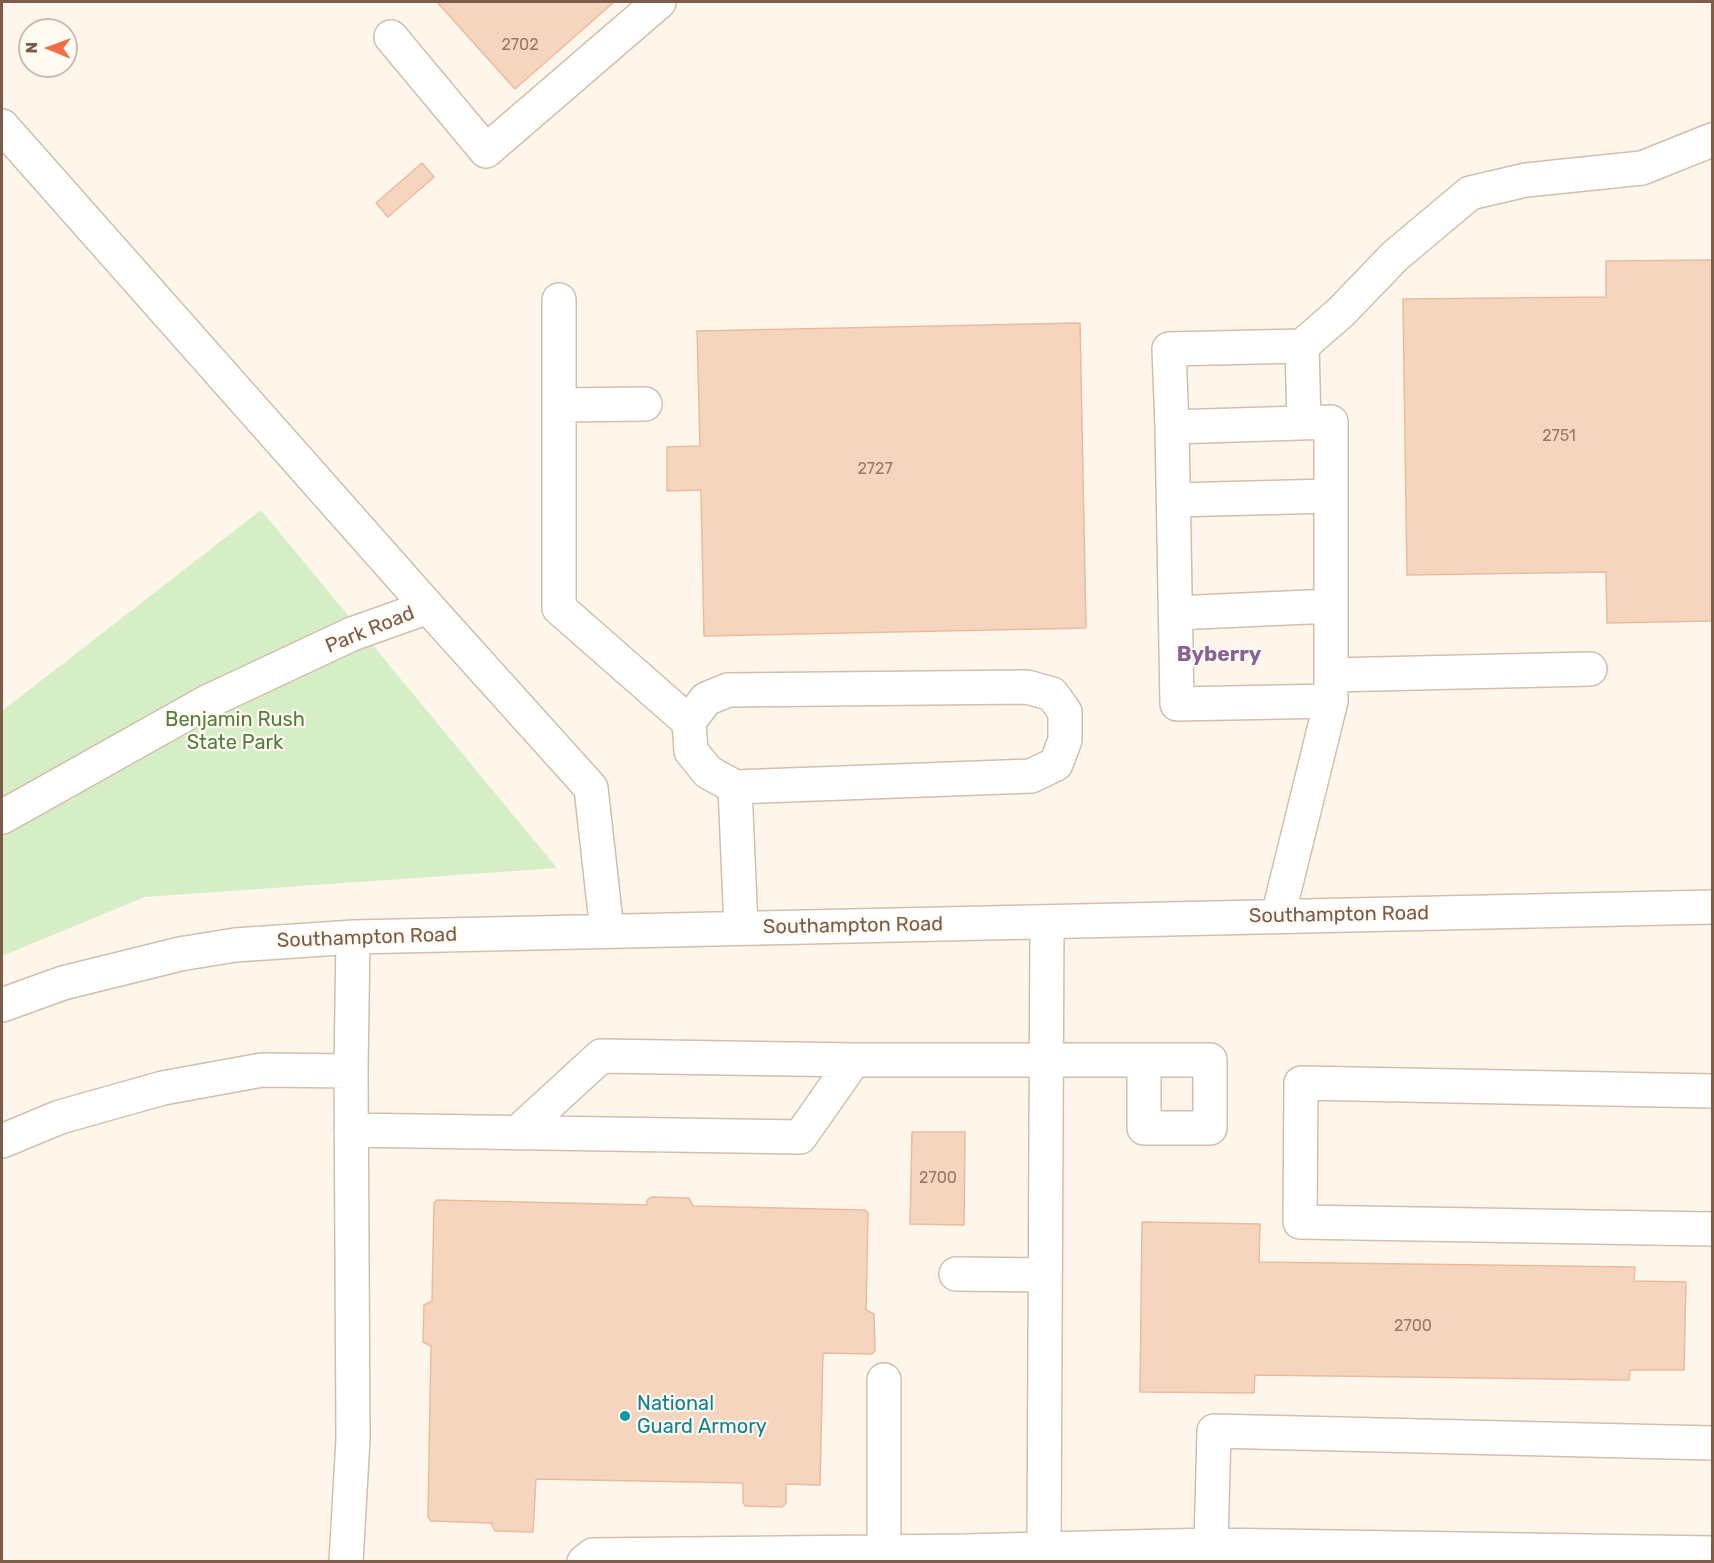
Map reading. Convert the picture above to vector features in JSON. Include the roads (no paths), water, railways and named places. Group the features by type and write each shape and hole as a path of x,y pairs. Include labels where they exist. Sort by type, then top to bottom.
{"street":[{"path":"391,37 486,151 659,2"},
{"path":"2,126 428,607"},
{"path":"1590,669 1331,688 1177,704 1169,349 1302,346 1341,312 1395,256 1470,192 1526,180 1642,168 1713,140"},
{"path":"559,300 559,608 689,722"},
{"path":"1302,346 1304,423"},
{"path":"559,405 645,404"},
{"path":"1172,427 1331,422 1331,688 1278,916"},
{"path":"1173,500 1330,496"},
{"path":"1175,613 1331,606"},
{"name":"Park Road","path":"2,817 207,702 352,634 428,607 591,788 607,931"},
{"path":"1027,687 1052,694 1065,712 1065,740 1056,764 1031,776 735,787 708,772 691,751 689,722 706,699 728,690 1027,687"},
{"path":"735,787 741,928"},
{"name":"Southampton Road","path":"2,1005 63,983 180,954 235,945 353,937 1713,907"},
{"path":"1047,922 1046,1275 1049,1555"},
{"path":"346,1562 352,1438 353,937"},
{"path":"517,1133 601,1056 854,1060 1144,1060"},
{"path":"351,1130 800,1137 854,1060"},
{"path":"2,1141 60,1117 163,1089 262,1070 351,1071"},
{"path":"1713,1091 1301,1083 1300,1222 1713,1229"},
{"path":"956,1274 1046,1275"},
{"path":"884,1380 884,1552"},
{"path":"1210,1545 1214,1431 1713,1443"},
{"path":"584,1562 593,1555 884,1552 960,1556 1049,1555 1210,1545 1713,1554"}],"place":[{"name":"National Guard Armory","path":"625,1416"}],"district":[{"name":"Byberry","path":"1219,655"}],"park label":[{"name":"Benjamin Rush State Park","path":"235,732"}]}
